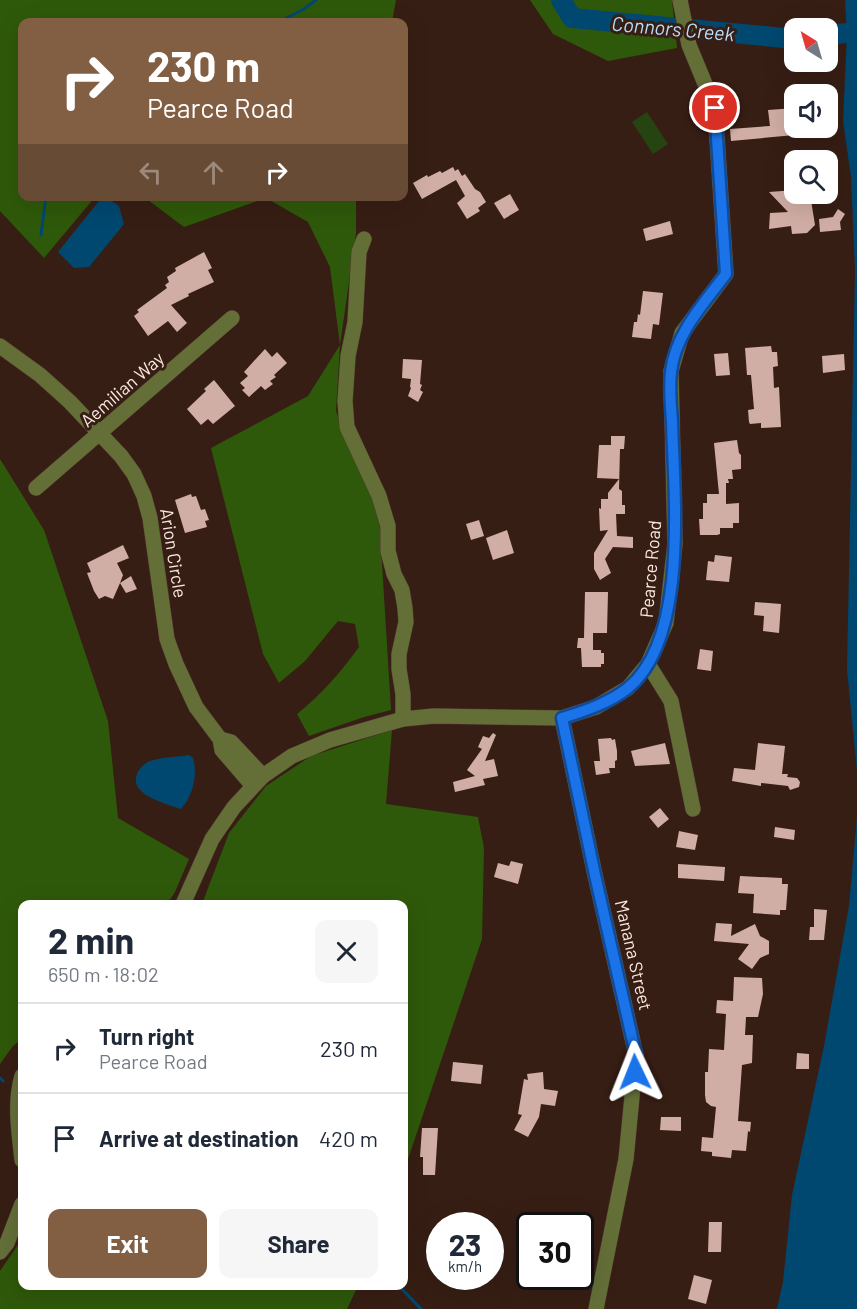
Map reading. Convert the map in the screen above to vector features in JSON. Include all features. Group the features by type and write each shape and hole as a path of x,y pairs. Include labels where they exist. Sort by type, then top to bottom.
{"street":[{"name":"Pearce Road","path":"185,900 212,839 234,807 258,781 275,767 309,748 403,719 434,716 562,718 596,707 628,688 648,664 666,623 675,544 670,371 682,333 726,274 715,108 689,45 681,6"},
{"path":"364,239 360,252 355,322 348,356 345,401 347,427 379,496 388,526 388,551 394,574 402,590 406,622 399,654 399,669 404,694 403,719"},
{"name":"Aemilian Way","path":"36,488 232,318"},
{"name":"Arion Circle","path":"0,346 54,386 134,474 144,496 150,518 167,639 183,683 220,739 231,742 258,781"},
{"path":"648,664 671,701 693,809"},
{"name":"Manana Street","path":"562,718 590,854 636,1055 626,1159 596,1309"},
{"path":"18,1090 18,1118"},
{"path":"0,1252 7,1243 18,1214"}],"green space":[{"path":"0,0 396,0 393,18 18,18 18,201 92,201 44,258 0,211"},
{"path":"530,0 672,0 677,48 608,61 553,34"},
{"path":"647,112 668,144 653,154 632,122"},
{"path":"149,201 258,201 184,227"},
{"path":"271,201 356,201 356,233 340,345 330,267 308,222"},
{"path":"340,345 336,411 379,515 391,710 309,736 297,714 330,683 359,647 355,624 338,621 305,661 279,683 263,654 211,448 308,396"},
{"path":"0,459 44,530 108,721 118,818 189,859 170,900 18,900 18,1042 0,1064"},
{"path":"392,730 386,804 478,817 484,848 482,939 408,1159 408,900 204,900 229,833 266,786 311,756"},
{"path":"18,1245 18,1290 356,1290 347,1309 0,1309 0,1271"}],"water":[{"path":"845,0 857,0 857,771 847,669 855,271 851,177 843,121 847,35"},
{"path":"99,201 112,201 119,206 124,224 89,267 74,268 58,252"},
{"path":"189,755 193,758 195,778 189,798 181,809 151,798 138,788 137,774 146,763"},
{"path":"857,817 857,1309 777,1309 783,1282 792,1195 824,1046 849,906"}],"building":[{"path":"784,109 784,136 731,141 730,129 770,126 768,110"},
{"path":"453,167 455,171 458,169 462,176 465,174 486,202 478,208 480,211 467,219 457,203 465,196 456,180 422,199 413,183 427,175 428,177 440,171 442,173"},
{"path":"784,191 784,204 812,204 815,225 807,233 792,234 791,226 769,229 770,213 788,212 769,192"},
{"path":"510,194 519,210 504,219 494,203"},
{"path":"838,209 845,214 840,222 841,230 820,232 819,219 833,217"},
{"path":"670,221 673,234 646,241 643,229"},
{"path":"204,252 212,268 208,270 214,282 171,305 187,323 177,332 168,321 148,336 134,316 139,312 137,310 167,288 165,285 169,282 167,277 176,271 175,268"},
{"path":"643,291 663,293 659,325 653,324 651,339 632,337 634,322 637,322 638,314 640,315"},
{"path":"771,346 772,352 777,352 778,366 773,367 774,388 779,387 781,427 761,428 761,423 750,424 749,422 748,410 754,409 751,375 747,375 745,348"},
{"path":"265,349 272,357 277,352 287,363 270,381 273,384 265,390 261,386 249,397 242,390 245,388 240,383 248,376 244,372"},
{"path":"728,353 730,375 716,376 714,354"},
{"path":"844,354 845,370 823,373 822,356"},
{"path":"403,359 422,360 420,390 423,392 418,402 408,396 411,379 402,378"},
{"path":"214,380 235,406 213,424 208,419 201,425 187,409"},
{"path":"611,436 625,436 624,449 620,449 619,489 622,491 622,505 625,505 625,514 616,514 617,536 633,537 633,548 613,547 605,559 611,573 600,580 594,569 594,553 608,530 600,531 599,508 601,509 601,499 608,499 608,493 619,479 597,478 599,445 611,445"},
{"path":"737,440 741,455 741,469 732,470 733,479 728,479 729,483 726,483 726,504 739,503 739,523 733,523 733,528 720,528 720,534 717,535 700,535 699,519 703,519 703,503 707,503 707,494 719,494 714,443"},
{"path":"191,494 192,497 196,496 201,510 205,509 209,520 205,521 207,527 185,533 175,500"},
{"path":"479,520 484,536 471,540 466,524"},
{"path":"507,530 514,553 493,560 486,538"},
{"path":"123,545 129,558 117,563 123,575 113,599 105,596 99,599 87,573 91,572 87,563"},
{"path":"715,555 732,557 729,582 706,580 708,561 714,562"},
{"path":"131,576 137,589 126,593 120,583"},
{"path":"585,592 608,592 607,633 593,633 593,650 601,650 601,653 604,653 604,664 601,664 601,667 582,667 581,648 577,648 578,638 584,638"},
{"path":"755,602 781,604 779,633 763,631 764,616 754,615"},
{"path":"700,649 713,651 711,671 697,669"},
{"path":"493,733 496,735 485,761 494,759 498,776 483,779 485,785 455,792 453,782 475,776 467,770 482,749 478,747 483,736 489,738"},
{"path":"598,739 615,739 617,751 615,768 609,768 610,773 596,775 594,761 600,761"},
{"path":"665,743 670,764 635,766 631,751"},
{"path":"758,743 785,746 782,774 797,778 800,782 799,787 790,790 788,786 761,783 761,786 732,781 734,768 755,770"},
{"path":"660,808 669,819 658,828 649,817"},
{"path":"775,827 795,830 794,840 774,837"},
{"path":"679,831 698,835 695,850 676,847"},
{"path":"511,861 523,864 518,884 494,877 498,863 509,866"},
{"path":"678,864 725,867 724,881 678,878"},
{"path":"740,876 782,878 782,884 788,884 786,910 780,910 780,915 753,913 754,894 738,893"},
{"path":"814,909 827,910 824,940 809,940 810,927 814,927"},
{"path":"716,923 732,924 731,936 755,924 760,936 769,941 769,954 760,958 752,969 738,959 749,944 714,941"},
{"path":"734,977 762,978 763,994 758,1017 746,1017 745,1035 753,1035 752,1063 742,1065 738,1121 751,1122 750,1132 748,1131 746,1151 732,1150 731,1158 712,1156 712,1152 701,1151 702,1137 713,1138 716,1107 706,1102 705,1095 705,1072 708,1072 709,1049 724,1050 726,1014 716,1013 717,1000 733,1001"},
{"path":"797,1053 809,1054 809,1069 796,1069"},
{"path":"453,1062 483,1065 481,1084 451,1081"},
{"path":"543,1072 544,1089 558,1091 555,1106 541,1104 539,1117 528,1137 514,1130 522,1115 518,1114 524,1079 528,1080 527,1074"},
{"path":"661,1117 681,1117 681,1131 660,1130"},
{"path":"422,1128 438,1128 435,1175 423,1175 423,1157 420,1157"},
{"path":"709,1222 722,1222 721,1252 708,1252"},
{"path":"694,1275 712,1280 706,1304 688,1299"}],"waterway":[{"path":"287,18 316,0"},
{"name":"Connors Creek","path":"561,0 572,18 784,38"},
{"name":"Connors Creek","path":"838,34 857,32"},
{"path":"41,235 45,201"},
{"path":"0,1078 3,1081"},
{"path":"403,1290 421,1309"}],"route":[{"path":"635,1072 636,1055 562,718 596,707 628,688 648,664 666,623 675,544 670,371 682,333 726,274 715,108"}]}
